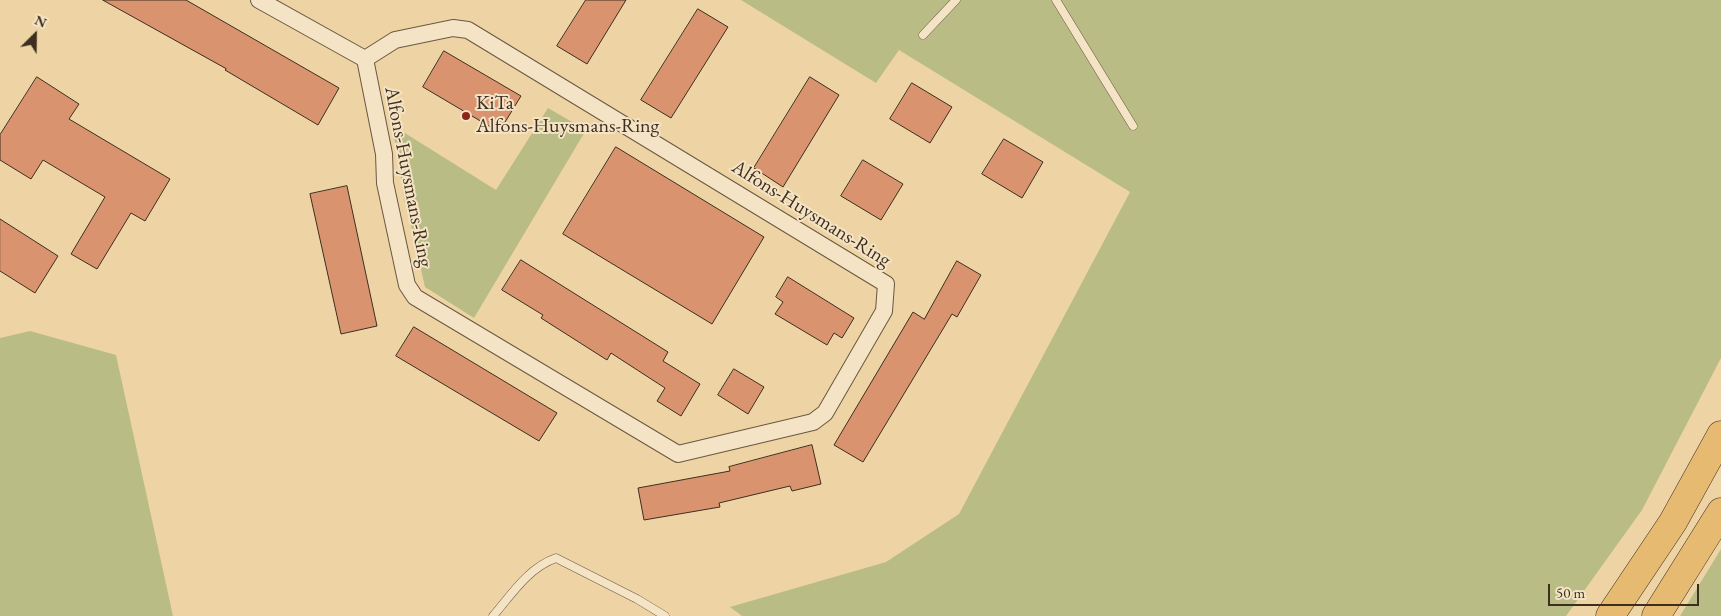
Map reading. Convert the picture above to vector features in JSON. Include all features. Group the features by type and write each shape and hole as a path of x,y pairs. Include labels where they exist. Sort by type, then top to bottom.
{"highway":[{"path":"1610,616 1673,522 1721,435"},
{"path":"1656,616 1721,512"}],"street":[{"path":"259,0 365,59"},
{"name":"Alfons-Huysmans-Ring","path":"453,28 468,30 886,284 884,311 825,413 812,422 678,454 415,297 407,285 385,183 384,154 365,59 395,40 453,28"}],"lane":[{"path":"923,35 956,0"},
{"path":"1056,0 1132,126"},
{"path":"493,616 529,573 541,564 556,558 637,599 665,616"}],"green space":[{"path":"741,0 1721,0 1721,358 1642,510 1566,616 742,616 730,607 886,562 959,514 1130,192 899,50 876,83"},
{"path":"548,108 586,130 474,318 425,287 410,221 421,220 418,202 405,203 392,125 496,190"},
{"path":"30,331 116,355 173,616 0,616 0,338"},
{"path":"1721,549 1721,616 1680,616"}],"building":[{"path":"103,0 186,0 339,88 318,125 226,69"},
{"path":"586,0 626,0 587,64 557,46"},
{"path":"698,9 728,27 671,118 641,100"},
{"path":"444,51 521,96 499,132 423,87"},
{"path":"37,77 79,104 69,119 170,179 145,221 131,213 97,269 71,254 105,197 43,160 31,179 0,160 0,135"},
{"path":"810,77 839,95 783,187 754,168"},
{"path":"912,83 952,107 930,143 890,119"},
{"path":"1004,139 1043,162 1022,198 982,174"},
{"path":"616,147 764,237 712,324 563,234"},
{"path":"863,160 903,184 881,220 841,196"},
{"path":"347,186 377,326 341,334 310,194"},
{"path":"0,219 58,256 35,293 0,271"},
{"path":"521,260 668,352 663,361 700,384 681,416 657,401 665,388 611,353 607,360 541,318 543,315 502,290"},
{"path":"957,261 981,275 957,317 952,314 863,462 834,445 913,312 924,319"},
{"path":"788,277 854,318 842,338 834,333 827,345 775,314 783,302 776,297"},
{"path":"414,327 557,413 539,441 396,356"},
{"path":"734,369 764,387 748,414 718,395"},
{"path":"812,445 821,484 792,491 790,486 719,503 720,507 644,520 638,488 730,471 729,467"}],"place":[{"name":"KiTa Alfons-Huysmans-Ring","path":"466,116"}]}
